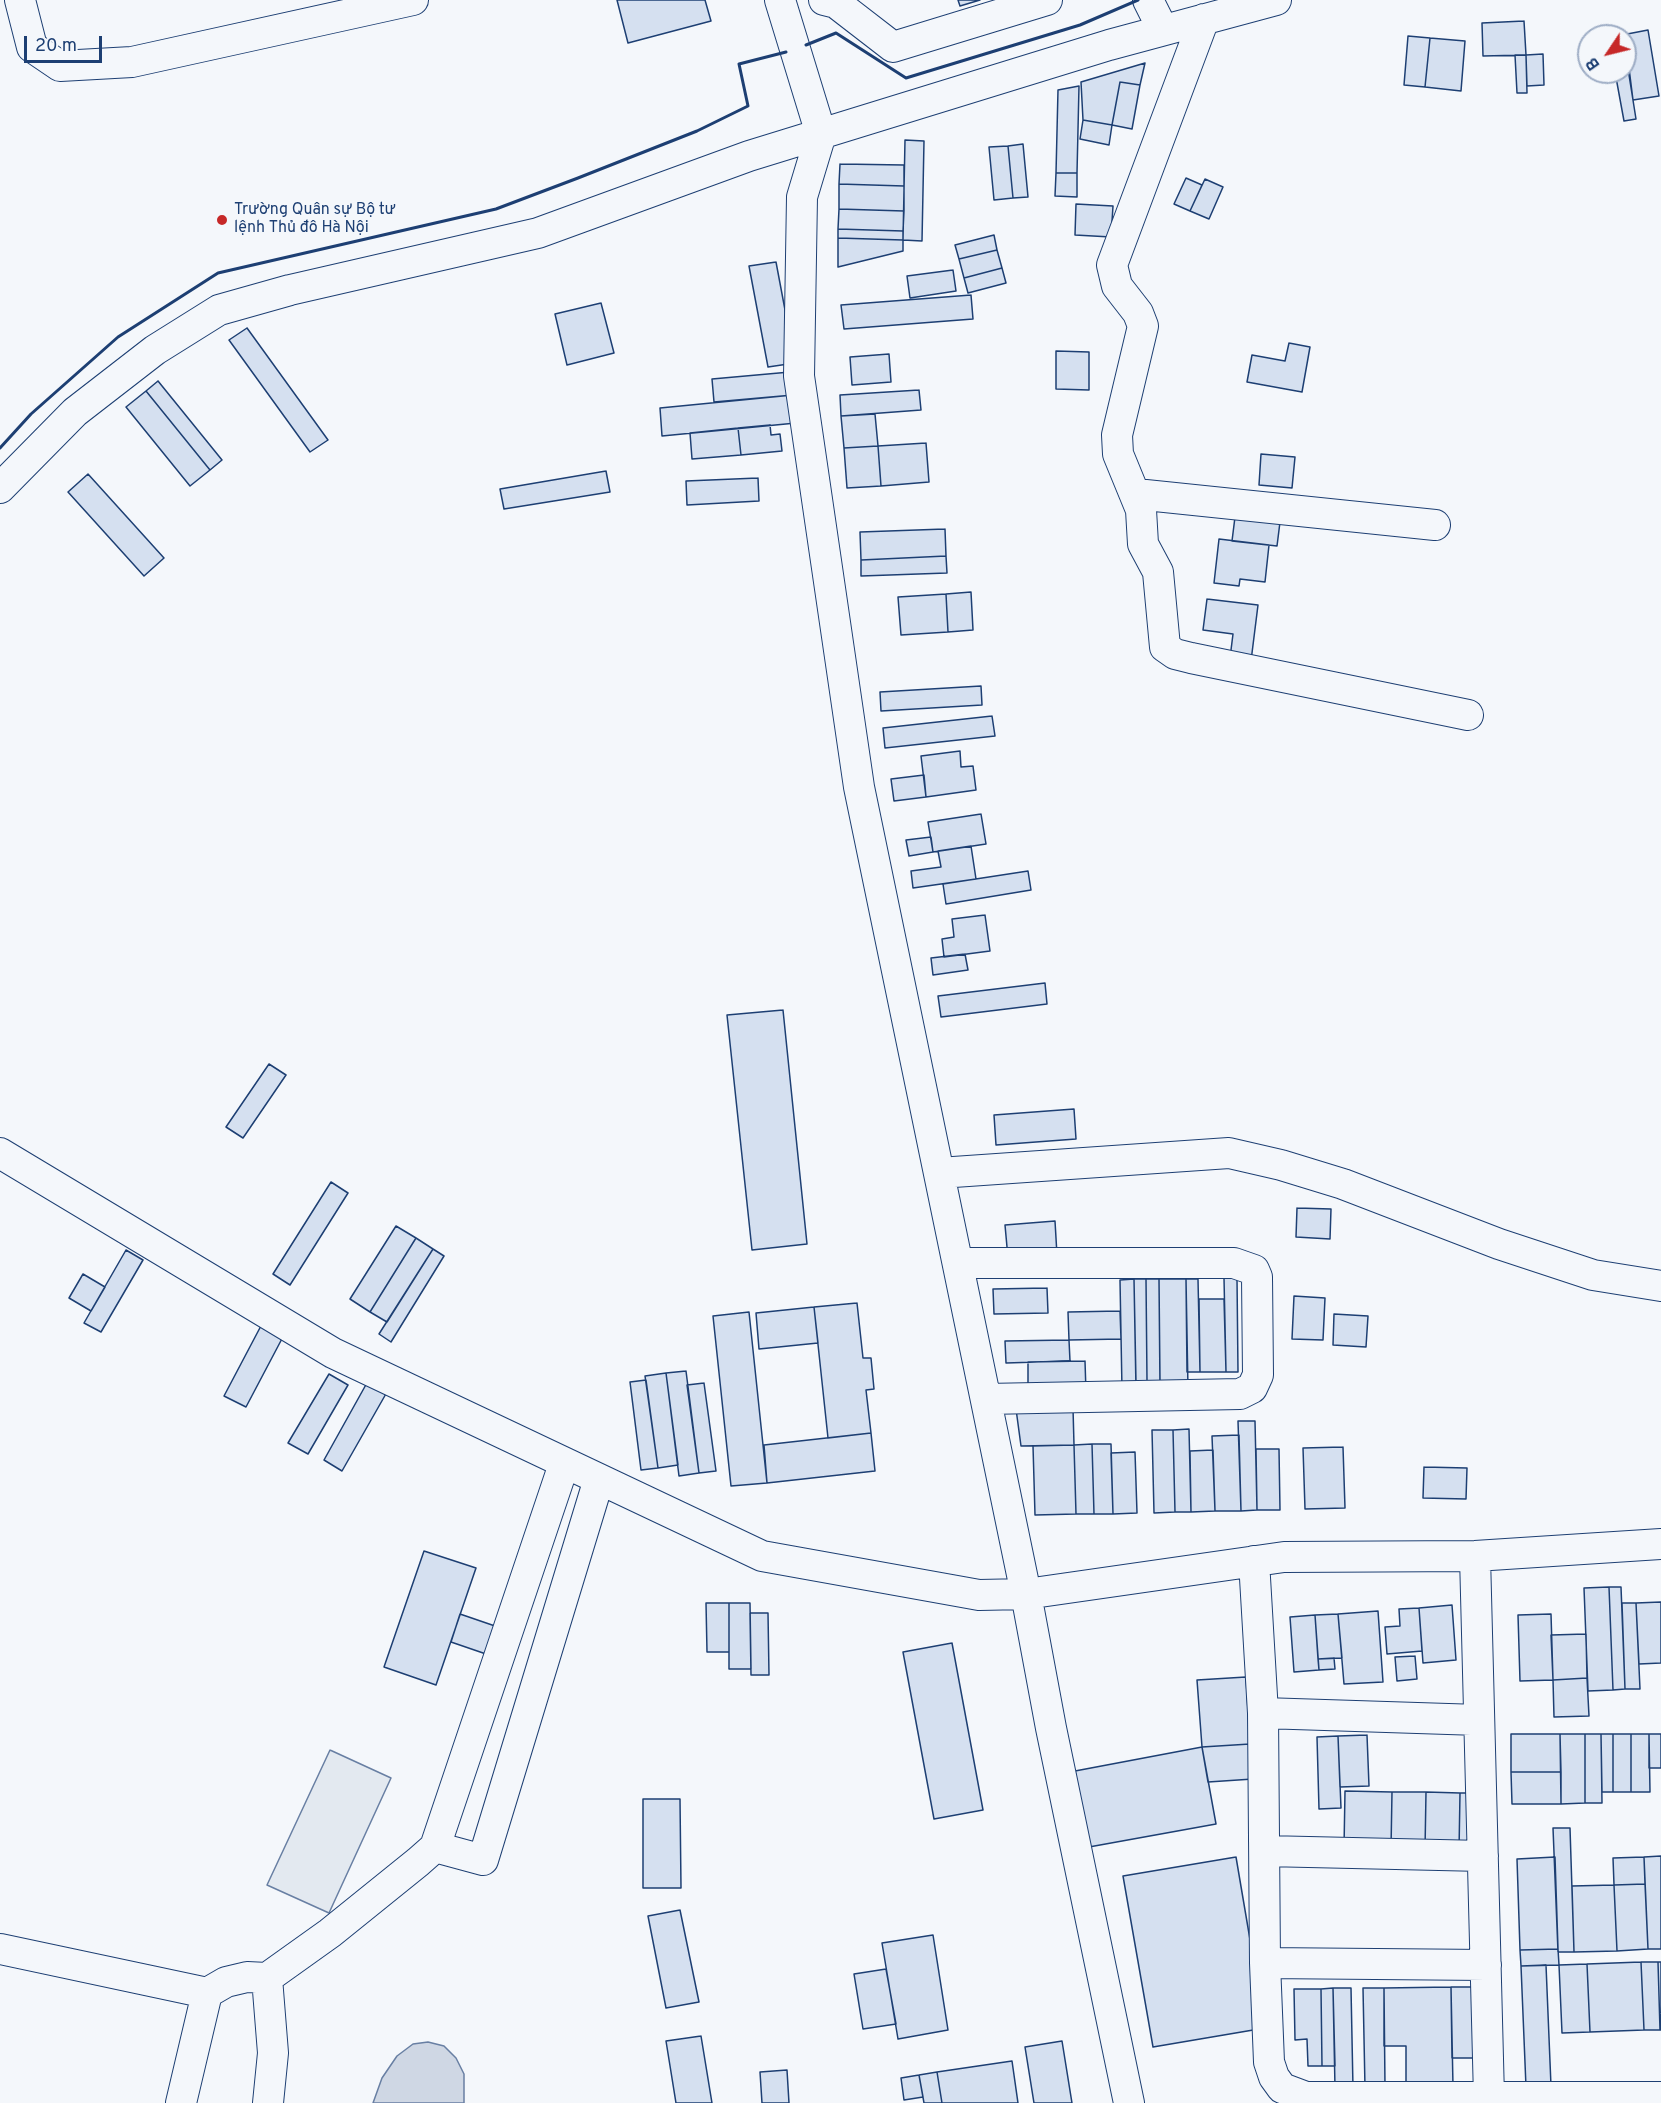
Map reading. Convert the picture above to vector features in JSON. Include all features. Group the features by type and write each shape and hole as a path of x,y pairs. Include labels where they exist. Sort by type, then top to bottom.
{"street":[{"path":"20,0 32,47 60,66 132,62 413,0"},
{"path":"780,0 821,134 802,197 800,376 859,788 1129,2103"},
{"path":"824,0 836,3 893,47 1047,0"},
{"path":"1148,0 1163,30"},
{"path":"0,488 75,411 155,350 219,310 290,290 538,233 748,156 1163,30 1276,0"},
{"path":"1204,19 1112,264 1117,286 1138,313 1143,326 1117,435 1118,454 1141,510 1143,544 1158,572 1161,586 1161,629 1165,646 1175,654 1468,715"},
{"path":"1136,494 1435,525"},
{"path":"0,1153 333,1353 762,1556 979,1595 1026,1594 1284,1557 1475,1556 1661,1544"},
{"path":"939,1173 1229,1153 1281,1164 1343,1184 1499,1244 1593,1275 1661,1286"},
{"path":"958,1263 1234,1263 1254,1270 1257,1277 1258,1375 1252,1388 1240,1394 986,1399"},
{"path":"0,1949 207,1993 226,1982 247,1977 267,1978 330,1933 435,1847 564,1464"},
{"path":"435,1847 483,1860 599,1479"},
{"path":"1475,1556 1489,2097"},
{"path":"1254,1561 1263,1713 1265,1963 1269,2062 1274,2077 1282,2088 1306,2097 1661,2097"},
{"path":"510,1625 550,1641"},
{"path":"1263,1713 1479,1720"},
{"path":"472,1736 516,1751"},
{"path":"1265,1851 1483,1856"},
{"path":"1265,1963 1486,1965"},
{"path":"267,1978 273,2053 268,2103"},
{"path":"181,2103 207,1993"}],"shaded area":[{"path":"330,1750 391,1778 329,1913 267,1885"},
{"path":"428,2042 444,2046 456,2058 464,2074 464,2103 373,2103 382,2078 397,2056 413,2044"}],"building":[{"path":"617,0 705,0 711,21 628,43"},
{"path":"958,0 980,0 960,6"},
{"path":"1524,21 1526,55 1483,56 1482,23"},
{"path":"1648,30 1659,96 1633,100 1631,84 1637,84 1637,32"},
{"path":"1408,36 1430,38 1425,87 1404,85"},
{"path":"1430,38 1465,41 1461,91 1425,87"},
{"path":"1543,54 1544,85 1527,86 1526,55"},
{"path":"1515,55 1526,55 1527,93 1517,93"},
{"path":"1145,63 1140,85 1120,82 1112,125 1083,120 1081,82"},
{"path":"1120,82 1140,85 1132,129 1112,125"},
{"path":"1617,84 1630,84 1636,119 1624,121"},
{"path":"1079,86 1077,173 1056,173 1058,90"},
{"path":"1083,120 1112,125 1109,145 1080,139"},
{"path":"905,140 924,141 922,241 903,240"},
{"path":"1023,144 1028,197 1013,198 1008,146"},
{"path":"1008,146 1013,198 994,200 989,147"},
{"path":"840,164 904,165 904,186 839,184"},
{"path":"1056,173 1077,173 1077,197 1055,196"},
{"path":"1186,178 1202,185 1190,211 1174,204"},
{"path":"1205,179 1223,187 1209,219 1190,211"},
{"path":"839,184 904,186 904,211 839,209"},
{"path":"1076,204 1113,206 1111,237 1075,235"},
{"path":"839,209 904,211 903,231 838,229"},
{"path":"838,229 903,231 903,240 838,238"},
{"path":"994,235 997,250 959,259 955,245"},
{"path":"838,238 903,240 903,251 838,267"},
{"path":"997,250 1002,268 964,278 959,259"},
{"path":"776,262 795,363 768,367 749,266"},
{"path":"1002,268 1006,283 968,293 964,278"},
{"path":"953,270 956,291 910,298 907,276"},
{"path":"971,295 973,319 844,329 841,305"},
{"path":"601,303 614,353 567,365 555,314"},
{"path":"247,328 328,440 310,452 229,340"},
{"path":"1289,343 1310,347 1302,392 1247,382 1252,355 1285,361"},
{"path":"1056,351 1089,352 1089,390 1056,389"},
{"path":"889,354 891,382 852,385 850,357"},
{"path":"790,372 793,395 714,402 712,379"},
{"path":"158,381 222,460 210,470 146,391"},
{"path":"919,390 921,410 841,416 840,395"},
{"path":"146,391 210,470 190,486 126,407"},
{"path":"793,395 796,423 662,436 660,408"},
{"path":"875,414 878,446 844,448 841,416"},
{"path":"770,425 771,435 780,434 782,451 741,455 738,428"},
{"path":"738,428 741,455 692,459 690,433"},
{"path":"926,443 929,482 881,486 878,446"},
{"path":"878,446 881,486 847,488 844,448"},
{"path":"1261,454 1295,457 1292,488 1259,485"},
{"path":"606,471 610,492 504,509 500,489"},
{"path":"88,474 164,558 144,576 68,492"},
{"path":"758,478 759,501 687,505 686,481"},
{"path":"1236,509 1281,514 1277,546 1232,541"},
{"path":"945,529 946,556 861,560 860,532"},
{"path":"1219,539 1269,545 1265,582 1240,579 1239,586 1214,583"},
{"path":"946,556 947,573 861,576 861,560"},
{"path":"971,592 973,630 948,632 946,594"},
{"path":"946,594 948,632 901,635 898,597"},
{"path":"1207,599 1258,605 1251,661 1230,658 1233,634 1203,630"},
{"path":"981,686 982,705 881,711 880,692"},
{"path":"992,716 995,736 885,748 883,728"},
{"path":"960,751 961,767 973,766 976,790 926,797 921,756"},
{"path":"924,775 926,797 894,801 891,779"},
{"path":"981,814 986,844 933,852 928,822"},
{"path":"931,837 933,852 909,856 906,840"},
{"path":"971,846 976,879 913,888 911,871 941,867 938,851"},
{"path":"1028,871 1031,890 946,904 943,884"},
{"path":"985,915 990,951 944,957 942,939 954,937 952,919"},
{"path":"965,954 968,970 933,975 931,958"},
{"path":"1045,983 1047,1004 941,1017 938,996"},
{"path":"783,1010 807,1244 752,1250 727,1015"},
{"path":"269,1064 286,1075 243,1138 226,1127"},
{"path":"1074,1109 1076,1139 996,1145 994,1115"},
{"path":"331,1182 348,1193 290,1285 273,1274"},
{"path":"1297,1208 1331,1209 1330,1239 1296,1237"},
{"path":"1055,1221 1057,1255 1008,1258 1005,1225"},
{"path":"396,1226 416,1238 370,1312 350,1299"},
{"path":"416,1238 433,1249 387,1322 370,1312"},
{"path":"433,1249 444,1256 391,1342 379,1334"},
{"path":"126,1250 143,1260 101,1332 84,1323"},
{"path":"83,1274 105,1287 91,1311 69,1298"},
{"path":"1224,1278 1237,1278 1238,1372 1226,1372"},
{"path":"1134,1279 1146,1279 1147,1381 1136,1382"},
{"path":"1134,1279 1136,1390 1122,1390 1120,1280"},
{"path":"1146,1279 1159,1279 1160,1381 1147,1381"},
{"path":"1159,1279 1186,1279 1188,1389 1160,1389"},
{"path":"1186,1279 1198,1279 1200,1372 1187,1372"},
{"path":"1047,1288 1048,1313 994,1314 993,1289"},
{"path":"1294,1296 1325,1298 1323,1340 1292,1339"},
{"path":"1199,1299 1224,1299 1226,1372 1200,1372"},
{"path":"857,1303 863,1358 871,1358 874,1389 866,1390 871,1433 828,1438 814,1307"},
{"path":"814,1307 818,1343 759,1349 756,1313"},
{"path":"1120,1311 1121,1339 1069,1340 1068,1312"},
{"path":"749,1312 767,1483 731,1486 713,1316"},
{"path":"1334,1314 1368,1316 1366,1347 1333,1345"},
{"path":"263,1322 285,1333 246,1407 224,1396"},
{"path":"1069,1340 1070,1361 1006,1363 1005,1341"},
{"path":"1085,1361 1086,1392 1028,1384 1028,1362"},
{"path":"686,1371 699,1473 679,1476 666,1373"},
{"path":"666,1373 678,1465 658,1468 645,1376"},
{"path":"329,1374 348,1385 308,1454 288,1443"},
{"path":"646,1380 658,1468 641,1470 630,1382"},
{"path":"368,1381 387,1392 342,1471 324,1460"},
{"path":"704,1383 716,1471 699,1473 687,1385"},
{"path":"1073,1408 1074,1445 1021,1446 1016,1409"},
{"path":"1238,1421 1255,1421 1257,1510 1241,1511"},
{"path":"1189,1429 1191,1512 1175,1512 1173,1430"},
{"path":"1152,1430 1173,1430 1175,1512 1154,1513"},
{"path":"871,1433 875,1471 767,1483 764,1445"},
{"path":"1239,1435 1241,1511 1215,1511 1212,1436"},
{"path":"1092,1444 1111,1444 1113,1514 1094,1514"},
{"path":"1092,1444 1094,1514 1076,1514 1074,1445"},
{"path":"1074,1445 1076,1514 1035,1515 1033,1446"},
{"path":"1343,1447 1345,1508 1305,1509 1303,1448"},
{"path":"1256,1449 1279,1449 1280,1510 1257,1510"},
{"path":"1213,1450 1215,1511 1191,1512 1190,1451"},
{"path":"1135,1452 1137,1513 1113,1514 1111,1453"},
{"path":"1424,1467 1467,1468 1466,1499 1423,1498"},
{"path":"424,1551 476,1568 436,1685 384,1667"},
{"path":"1609,1587 1613,1690 1588,1691 1584,1588"},
{"path":"1609,1587 1621,1587 1625,1689 1613,1690"},
{"path":"1661,1602 1661,1663 1639,1664 1636,1603"},
{"path":"706,1603 729,1603 729,1652 707,1652"},
{"path":"729,1603 750,1603 751,1669 729,1669"},
{"path":"1622,1603 1636,1603 1640,1689 1625,1689"},
{"path":"1452,1605 1456,1660 1423,1663 1419,1608"},
{"path":"1419,1608 1422,1651 1387,1654 1385,1627 1400,1626 1399,1609"},
{"path":"1378,1611 1383,1682 1344,1684 1338,1614"},
{"path":"750,1613 768,1613 769,1675 751,1675"},
{"path":"460,1614 495,1626 486,1654 451,1642"},
{"path":"1338,1614 1342,1658 1318,1659 1315,1615"},
{"path":"1551,1614 1553,1680 1520,1681 1518,1615"},
{"path":"1315,1615 1319,1670 1294,1672 1290,1617"},
{"path":"1586,1634 1587,1678 1553,1680 1551,1635"},
{"path":"952,1643 983,1810 934,1819 903,1652"},
{"path":"1415,1656 1417,1679 1397,1681 1395,1657"},
{"path":"1334,1658 1335,1669 1319,1670 1318,1659"},
{"path":"1246,1677 1250,1744 1202,1747 1197,1680"},
{"path":"1587,1678 1589,1716 1554,1717 1553,1680"},
{"path":"1511,1734 1560,1734 1561,1772 1511,1772"},
{"path":"1560,1734 1585,1734 1585,1803 1561,1804"},
{"path":"1585,1734 1601,1734 1602,1803 1585,1803"},
{"path":"1601,1734 1613,1734 1613,1792 1602,1792"},
{"path":"1613,1734 1631,1734 1631,1792 1613,1792"},
{"path":"1631,1734 1649,1734 1650,1792 1631,1792"},
{"path":"1649,1734 1661,1734 1661,1768 1649,1768"},
{"path":"1367,1735 1369,1786 1340,1787 1338,1736"},
{"path":"1338,1736 1341,1808 1319,1809 1317,1737"},
{"path":"1250,1744 1253,1779 1208,1782 1202,1747"},
{"path":"1202,1747 1216,1824 1089,1847 1075,1771"},
{"path":"1511,1772 1561,1772 1561,1804 1512,1804"},
{"path":"1345,1791 1392,1792 1391,1849 1344,1848"},
{"path":"1392,1792 1426,1792 1425,1850 1391,1849"},
{"path":"1426,1792 1460,1793 1459,1851 1425,1850"},
{"path":"1460,1793 1474,1793 1473,1851 1459,1851"},
{"path":"643,1799 680,1799 681,1888 643,1888"},
{"path":"1553,1828 1570,1828 1574,1952 1558,1952"},
{"path":"1661,1856 1661,1949 1648,1949 1644,1857"},
{"path":"1236,1857 1265,2028 1153,2047 1123,1876"},
{"path":"1555,1857 1558,1949 1520,1950 1517,1859"},
{"path":"1644,1857 1645,1884 1614,1885 1613,1858"},
{"path":"1645,1884 1648,1949 1617,1951 1614,1885"},
{"path":"1614,1885 1617,1951 1574,1952 1572,1886"},
{"path":"680,1910 699,2002 666,2008 648,1916"},
{"path":"933,1935 948,2030 898,2039 882,1943"},
{"path":"1558,1949 1559,1965 1521,1966 1520,1950"},
{"path":"1641,1962 1658,1962 1660,2030 1644,2030"},
{"path":"1641,1962 1644,2030 1590,2032 1587,1964"},
{"path":"1658,1962 1661,1962 1661,2030 1660,2030"},
{"path":"1587,1964 1590,2032 1562,2033 1559,1965"},
{"path":"1546,1965 1551,2086 1526,2087 1521,1966"},
{"path":"886,1969 896,2024 863,2029 854,1974"},
{"path":"1451,1987 1478,1987 1479,2058 1452,2058"},
{"path":"1451,1987 1453,2086 1406,2087 1406,2046 1384,2046 1384,1988"},
{"path":"1333,1988 1335,2066 1322,2066 1321,1989"},
{"path":"1333,1988 1351,1988 1353,2088 1335,2088"},
{"path":"1363,1988 1384,1988 1385,2087 1365,2088"},
{"path":"1294,1989 1321,1989 1322,2066 1308,2066 1307,2039 1295,2040"},
{"path":"701,2036 712,2103 676,2103 666,2041"},
{"path":"1062,2041 1072,2103 1034,2103 1025,2047"},
{"path":"1012,2061 1018,2103 942,2103 937,2072"},
{"path":"787,2070 789,2103 762,2103 760,2072"},
{"path":"937,2072 942,2103 924,2103 919,2075"},
{"path":"919,2075 923,2097 904,2100 901,2078"}],"wall":[{"path":"806,45 836,33 906,78 1080,25 1138,0"},
{"path":"0,448 31,414 118,337 218,273 496,209 578,178 697,131 748,106 739,64 786,52"}],"place":[{"name":"Trường Quân sự Bộ tư lệnh Thủ đô Hà Nội","path":"222,220"}]}
